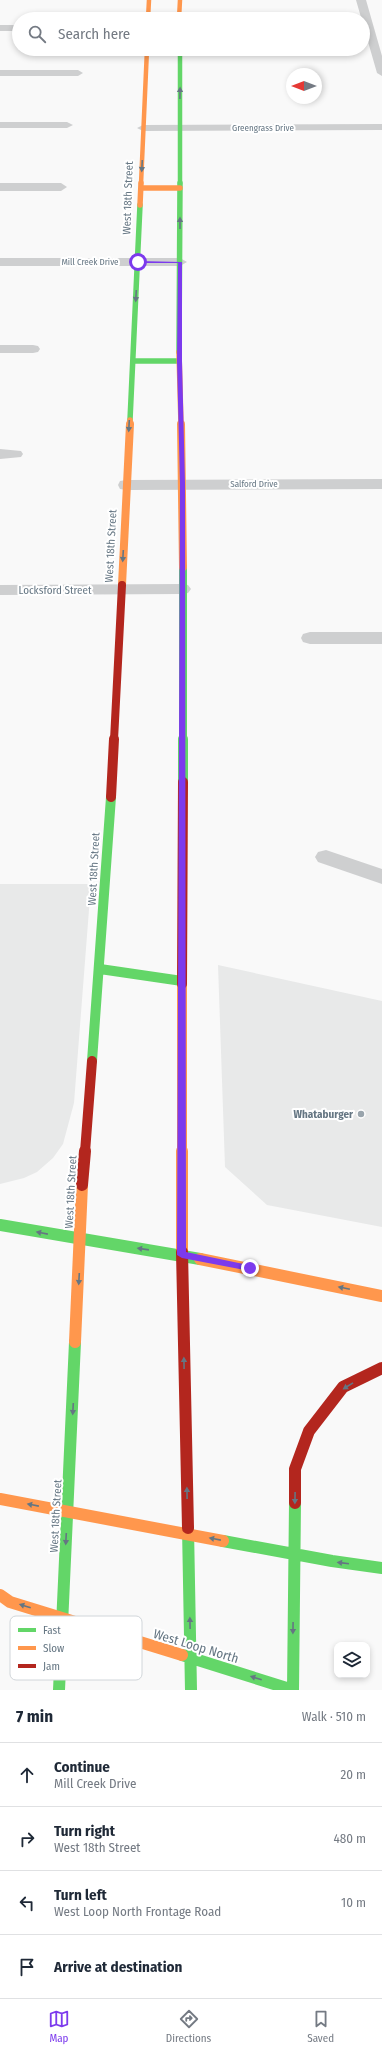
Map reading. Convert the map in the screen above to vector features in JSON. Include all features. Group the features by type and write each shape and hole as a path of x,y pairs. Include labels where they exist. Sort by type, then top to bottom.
{"main road":[{"path":"148,12 149,0"},
{"path":"180,0 180,12"},
{"name":"West 18th Street","path":"62,1616 83,1174 100,969 133,361 147,56"},
{"path":"180,56 179,361 183,484 181,838 182,1255 191,1690"},
{"path":"141,188 180,188"},
{"path":"133,361 179,361"},
{"path":"100,969 182,981"},
{"path":"0,1225 80,1240 182,1255 382,1296"},
{"path":"293,1690 295,1469 309,1431 343,1387 382,1368"},
{"path":"0,1499 332,1562 382,1568"},
{"name":"West Loop North","path":"0,1595 10,1602 55,1616"},
{"name":"West Loop North","path":"142,1643 293,1690"},
{"name":"West 18th Street","path":"59,1680 59,1690"}],"street":[{"path":"360,0 364,12"},
{"path":"0,28 12,28"},
{"path":"370,33 382,73"},
{"path":"0,73 78,73"},
{"path":"0,125 67,125"},
{"name":"Greengrass Drive","path":"143,128 382,127"},
{"path":"0,187 61,187"},
{"name":"Mill Creek Drive","path":"0,262 180,262"},
{"path":"0,349 33,349"},
{"name":"Salford Drive","path":"126,484 382,484"},
{"name":"Locksford Street","path":"0,590 182,589"},
{"path":"310,638 382,638"},
{"path":"326,857 382,877"}],"shaded area":[{"path":"0,884 91,884 74,1103 63,1144 53,1158 37,1172 24,1178 0,1184"},
{"path":"218,965 382,1001 382,1227 267,1205 225,1167"}],"traffic: fast":[{"path":"179,352 180,56"},
{"path":"130,420 140,205"},
{"path":"133,361 179,361"},
{"path":"183,567 183,782"},
{"path":"92,1061 111,797"},
{"path":"100,969 182,981"},
{"path":"0,1225 80,1240 200,1259"},
{"path":"62,1616 75,1342"},
{"path":"293,1690 295,1503"},
{"path":"188,1528 191,1690"},
{"path":"223,1541 332,1561 382,1568"},
{"path":"182,1655 293,1690"},
{"path":"59,1680 59,1690"}],"traffic: slow":[{"path":"148,12 149,0"},
{"path":"179,12 180,0"},
{"path":"140,205 147,56"},
{"path":"141,188 180,188"},
{"path":"179,352 183,484 183,567"},
{"path":"122,585 130,420"},
{"path":"182,984 182,1252"},
{"path":"75,1342 82,1185"},
{"path":"200,1259 382,1296"},
{"path":"0,1499 223,1541"},
{"path":"0,1595 10,1602 55,1616"},
{"path":"142,1643 182,1655"}],"traffic: jam":[{"path":"111,797 122,585"},
{"path":"182,984 183,782"},
{"path":"82,1185 92,1061"},
{"path":"182,1252 188,1528"},
{"path":"295,1503 295,1469 309,1431 343,1387 382,1368"}],"place":[{"name":"Whataburger","path":"361,1114"}],"route":[{"path":"138,262 180,262 181,333 179,361 183,484 181,838 182,1255 250,1268"}]}
